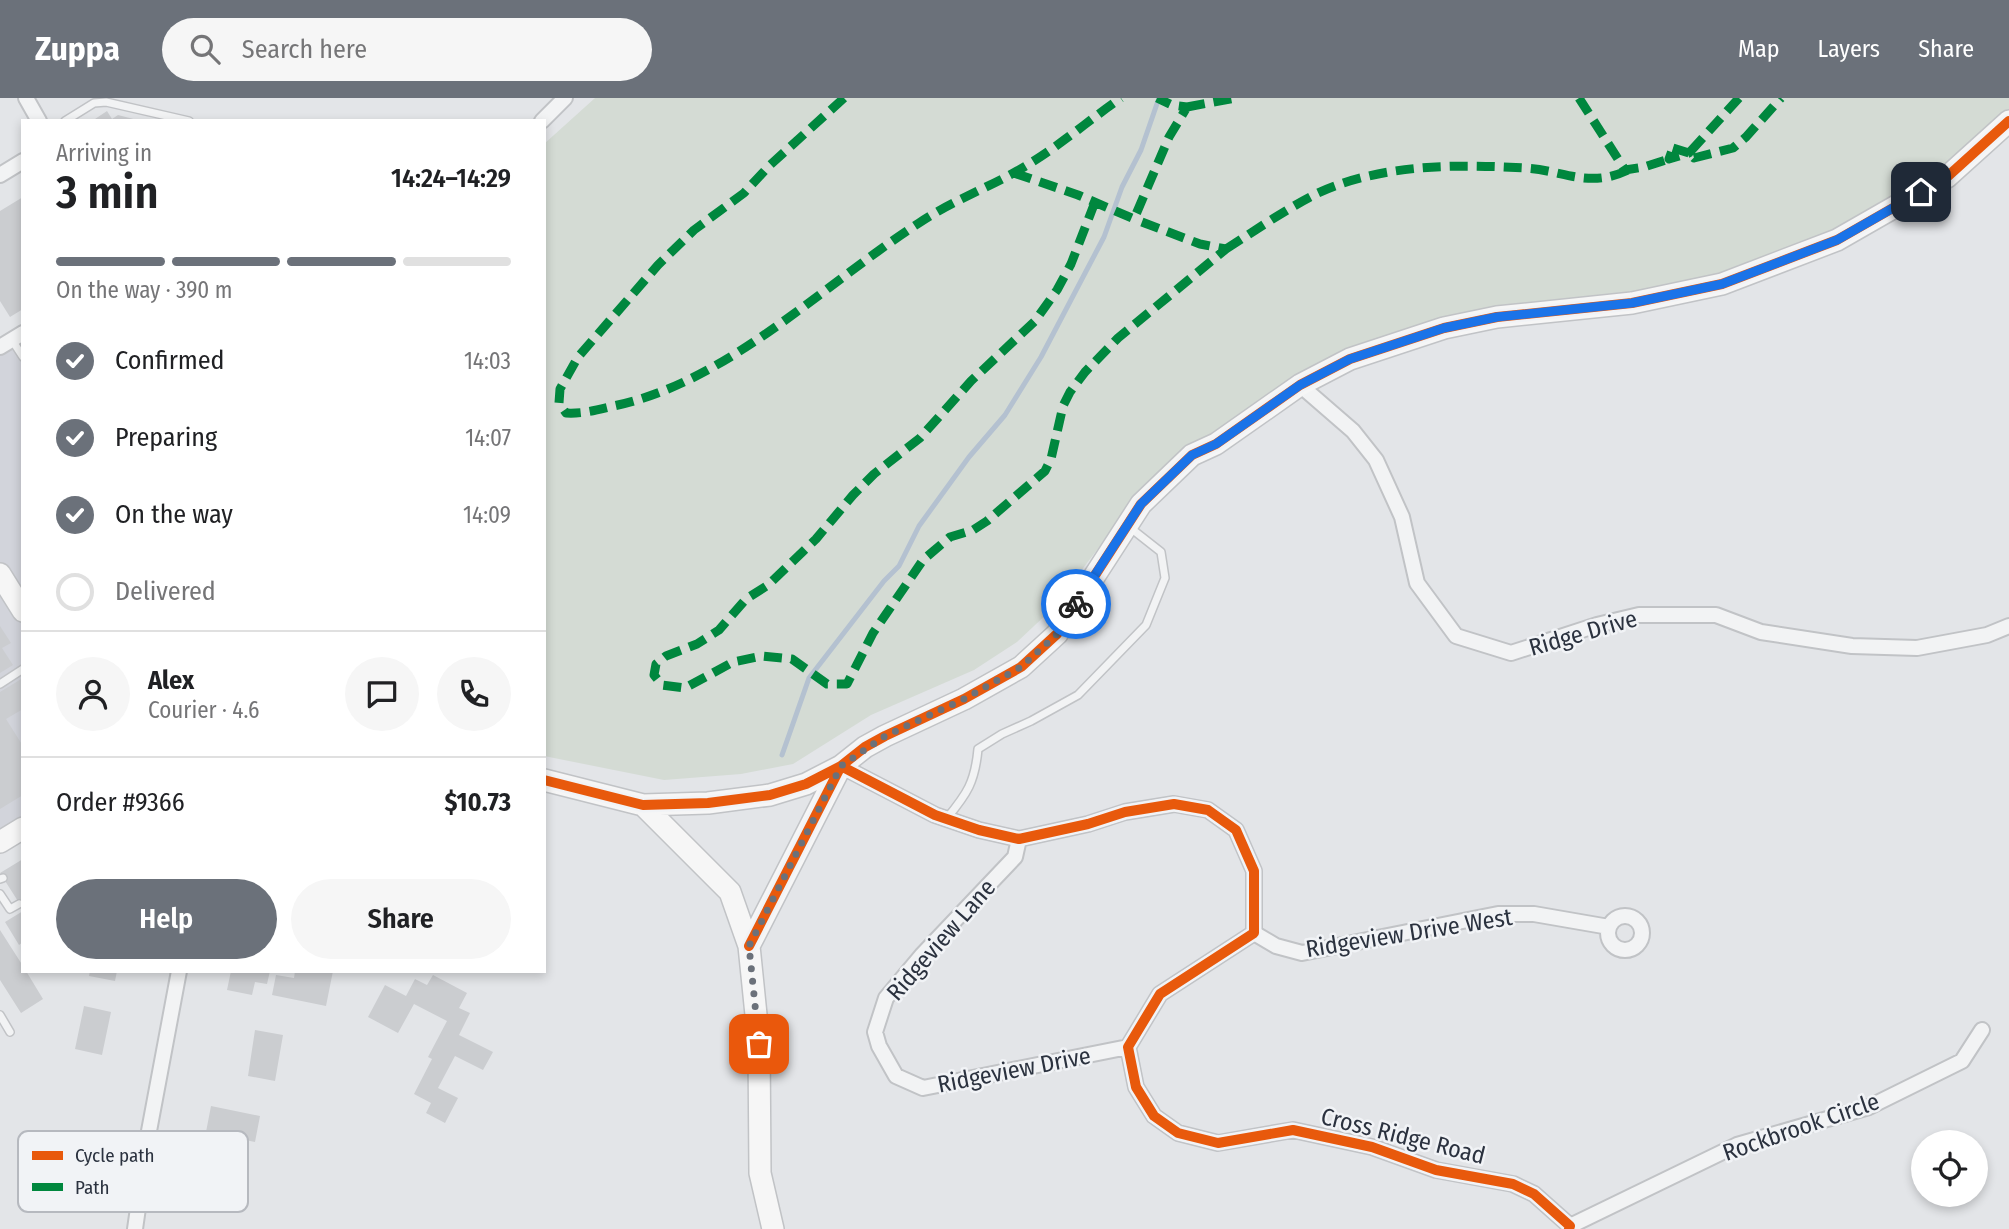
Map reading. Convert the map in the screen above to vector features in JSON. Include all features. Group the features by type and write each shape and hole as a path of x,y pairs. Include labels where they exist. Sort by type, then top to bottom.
{"street":[{"path":"26,98 38,119"},
{"path":"544,119 565,98"},
{"path":"546,781 643,805 708,803 770,795 806,784 841,766 885,736 964,699 1021,667 1057,634 1141,504 1192,455 1216,444 1300,385 1350,359 1444,328 1497,317 1632,303 1722,284 1837,240 1947,177 2009,121"},
{"path":"0,175 21,162"},
{"name":"Ridge Drive","path":"1300,385 1353,431 1376,460 1402,517 1417,583 1456,636 1511,653 1597,625 1639,615 1716,615 1761,632 1852,646 1917,648 1986,635 2009,626"},
{"path":"0,574 21,608"},
{"path":"841,766 947,819 1019,839 1087,824 1125,812 1174,804 1208,810 1236,830 1254,871 1254,933 1160,994 1128,1047"},
{"path":"749,946 841,766"},
{"path":"643,805 730,892 749,946 759,1044 760,1173 773,1229"},
{"path":"0,842 21,829"},
{"name":"Ridgeview Lane","path":"879,1046 875,1032 886,998 1015,857 1019,839"},
{"name":"Ridgeview Drive West","path":"1254,933 1276,946 1302,953 1498,914 1534,914 1609,927"},
{"path":"149,1131 179,973"},
{"name":"Rockbrook Circle","path":"1569,1228 1737,1144 1869,1107 1962,1061 1982,1030"},
{"name":"Ridgeview Drive","path":"879,1046 896,1076 923,1088 1128,1047"},
{"name":"Cross Ridge Road","path":"1128,1047 1136,1087 1154,1116 1178,1133 1218,1143 1293,1130 1372,1147 1436,1170 1513,1184 1534,1194 1569,1228"}],"lane":[{"path":"68,119 94,103 106,102 181,119"},
{"path":"947,819 966,795 976,768 978,749 1078,695 1146,625 1165,578 1161,552 1127,526"},
{"path":"0,684 21,670"},
{"path":"11,890 1,895 10,909 19,904"},
{"path":"0,1015 10,1032"}],"shaded area":[{"path":"595,98 2009,98 2009,110 1942,171 1834,234 1720,277 1347,352 1136,499 1051,610 1017,642 974,670 871,715 793,764 741,774 664,780 546,756 546,142"},
{"path":"21,334 21,829 0,838 0,347"}],"building":[{"path":"107,111 112,119 95,119"},
{"path":"118,115 133,119 112,119"},
{"path":"21,198 21,310 10,317 0,301 0,211"},
{"path":"0,626 11,643 2,648 13,665 0,673"},
{"path":"21,679 21,710 6,719 21,743 21,796 0,809 0,692"},
{"path":"21,860 21,906 0,873"},
{"path":"21,912 19,945 5,922"},
{"path":"0,930 21,963 21,973 27,973 43,999 21,1013 0,980"},
{"path":"90,973 117,973 115,981 89,976"},
{"path":"231,973 270,973 267,984 255,982 252,995 227,990"},
{"path":"295,973 333,973 326,1006 272,995 276,975 294,978"},
{"path":"433,975 467,993 459,1008 470,1013 459,1035 493,1052 483,1070 455,1056 438,1088 458,1098 445,1123 426,1113 431,1103 414,1094 432,1059 428,1057 447,1021 414,1004 398,1033 368,1017 385,985 406,996 415,979 427,985"},
{"path":"84,1006 111,1012 102,1055 75,1049"},
{"path":"255,1030 283,1035 275,1081 248,1076"},
{"path":"211,1106 260,1116 255,1142 248,1141 248,1131 206,1131"}],"waterway":[{"path":"782,755 809,678 884,581 899,566 919,526 969,457 1005,415 1041,357 1104,237 1122,187 1141,150 1159,98"}],"marked path":[{"path":"844,98 769,166 744,193 694,230 658,265 578,357 560,389 559,403 566,413 618,405 659,393 699,375 775,328 919,223 1031,163 1121,98"},
{"path":"1014,173 1078,195 1134,219 1169,137 1187,107 1172,105 1157,98"},
{"path":"1187,107 1235,98"},
{"path":"1579,98 1625,170 1672,158"},
{"path":"1739,98 1689,153 1694,158 1733,148 1781,98"},
{"path":"1673,148 1689,153 1669,159 1673,148"},
{"path":"1226,249 1318,193 1367,176 1419,168 1472,166 1538,169 1588,178 1601,178 1628,170"},
{"path":"1095,202 1071,264 1035,321 971,381 920,438 874,474 816,539 768,585 746,599 719,630 697,644 666,656 656,664 654,675 662,685 685,688 733,662 762,656 792,659 827,684 847,684 873,633 923,560 950,537 973,530 987,521 1045,471 1051,459 1063,406 1085,372 1118,338 1226,249 1200,244 1134,219"}],"cycle path":[{"path":"749,946 841,766 865,747 964,699 1021,667 1057,634 1141,504 1192,455 1216,444 1300,385 1350,359 1444,328 1497,317 1632,303 1722,284 1837,240 1947,177 2009,121"},
{"path":"546,781 643,805 708,803 770,795 806,784 841,766 935,815 979,830 1019,839 1088,824 1125,812 1174,804 1208,810 1236,830 1254,871 1254,933 1160,994 1128,1047 1136,1087 1154,1116 1178,1133 1218,1143 1293,1130 1372,1147 1436,1170 1513,1184 1534,1194 1570,1226 1569,1229"}],"way so far":[{"path":"759,1044 749,946 841,766 865,747 964,699 1021,667 1057,634 1076,604"}],"route":[{"path":"1076,604 1141,504 1192,455 1216,444 1300,385 1350,359 1444,328 1497,317 1632,303 1722,284 1837,240 1921,192"}]}
